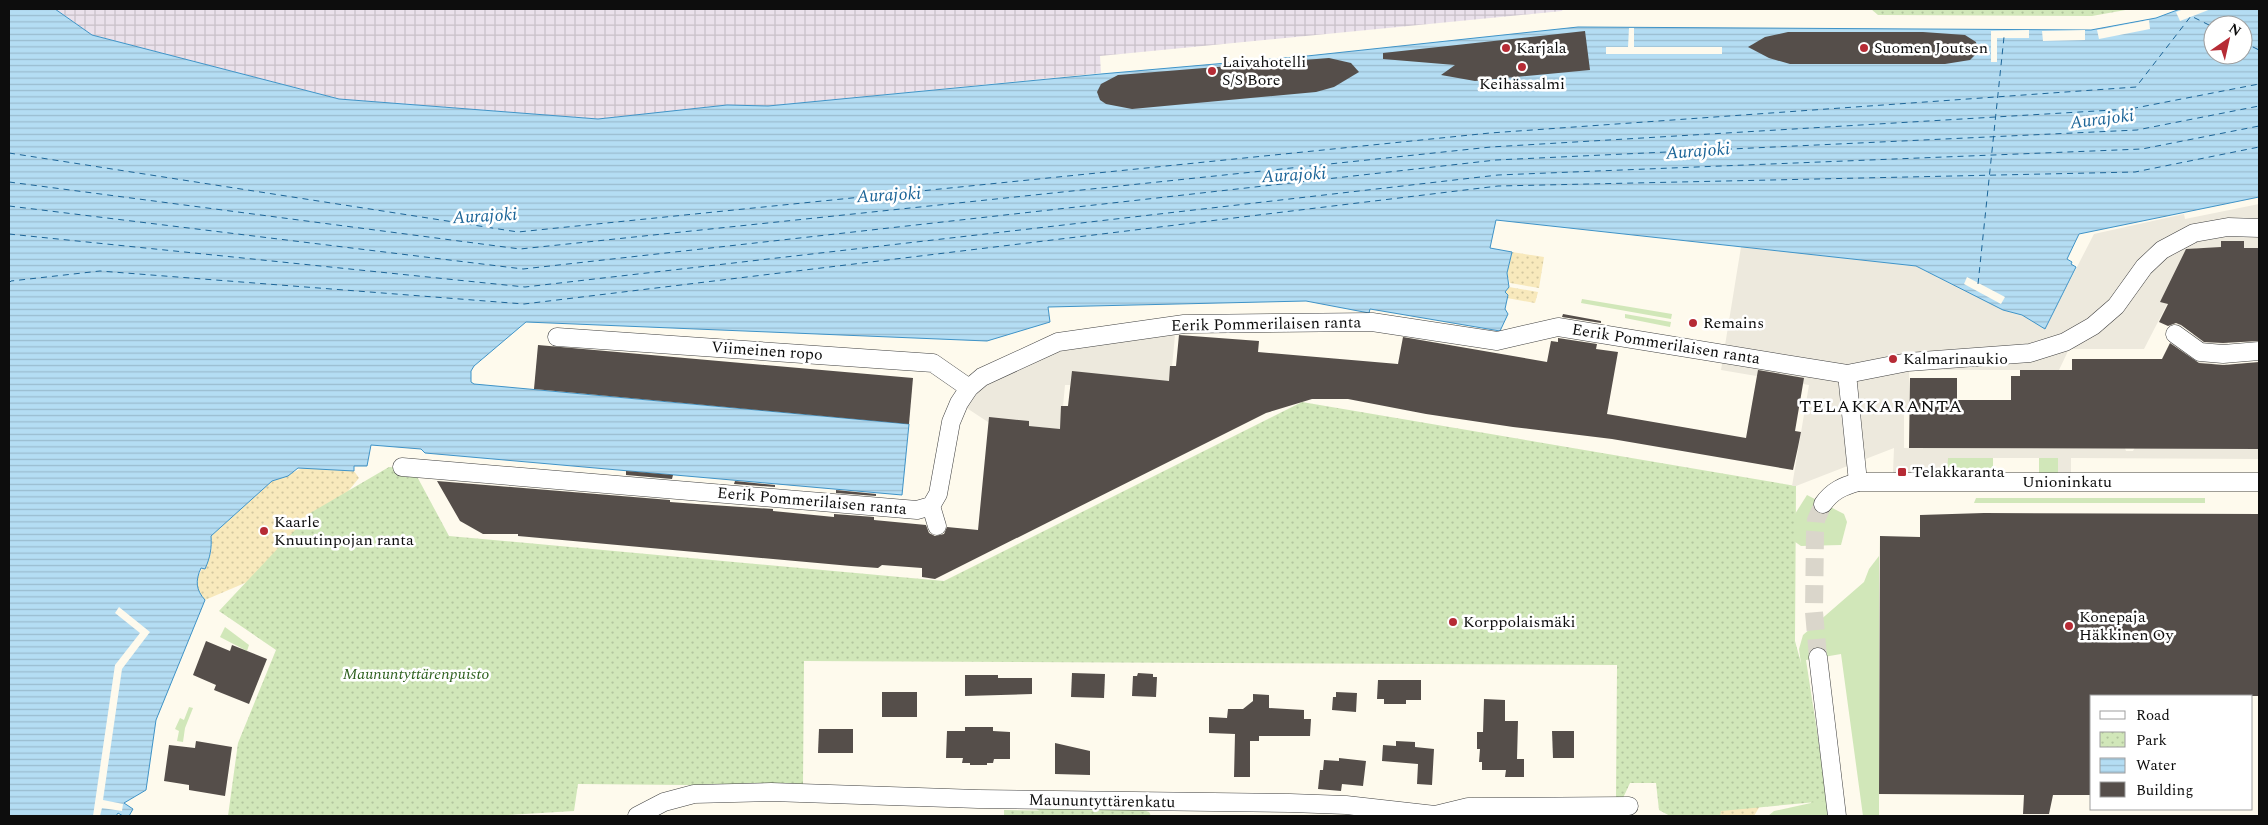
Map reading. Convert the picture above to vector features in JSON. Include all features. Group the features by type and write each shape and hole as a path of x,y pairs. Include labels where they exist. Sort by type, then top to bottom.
{"street":[{"path":"1858,482 1847,374 1908,362 2030,353 2065,342 2093,326 2116,306 2144,267 2162,250 2194,233 2228,227 2259,228"},
{"name":"Eerik Pommerilaisen ranta","path":"402,467 916,510 931,506 938,494 951,422 969,388 982,377 1058,342 1184,324 1302,321 1372,322 1497,342 1558,327 1847,374"},
{"path":"2174,334 2200,352 2223,354 2259,351"},
{"name":"Viimeinen ropo","path":"557,337 933,363 969,388"},
{"name":"Unioninkatu","path":"1823,504 1832,493 1858,482 2259,482"},
{"path":"931,506 937,526"},
{"path":"1818,657 1837,816"},
{"name":"Maununtyttärenkatu","path":"637,816 678,797 717,792 978,799 1167,809 1336,805 1436,816 1468,807 1629,806"}],"shaded area":[{"path":"55,9 1563,9 1562,11 1100,56 1101,73 768,106 727,105 598,119 339,99 92,35"},
{"name":"Kalmarinaukio","path":"2259,204 2259,251 2252,251 2253,260 2259,264 2259,271 2251,263 2253,284 2259,288 2259,308 2253,307 2226,339 2229,347 2250,344 2259,334 2259,360 2229,360 2225,370 2222,361 2208,365 2186,448 2259,449 2259,459 2071,458 2071,473 2058,473 2058,458 1948,458 1947,473 1893,473 1894,448 1792,486 1809,385 1721,370 1741,247 1916,266 2003,310 2022,314 2045,329 2094,234 2184,214 2185,219","holes":["2196,248 2244,248 2193,329 2193,337 2183,329 2179,320 2175,326 2176,331 2167,349 2180,349 2180,359 2133,451 2126,451 2100,370 2100,359 2072,359 2072,363 2094,370 2059,370 2069,349 2144,349","1909,370 2058,370 2036,448 2005,448 2005,439 1953,446 1953,448 1904,448 1904,414 1910,414"]},
{"path":"1176,325 1171,377 1178,378 1162,387 1071,378 1070,385 1065,385 1062,419 1066,430 988,422 959,403 969,388 1058,342"}],"green space":[{"path":"1871,9 2131,9 2092,16 1878,15"},
{"path":"1582,299 1672,314 1671,319 1581,303"},
{"path":"1625,314 1671,322 1670,327 1625,318"},
{"name":"Maununtyttärenpuisto","path":"1302,402 1796,486 1795,641 1813,707 1827,801 1721,811 1720,816 1670,816 1659,810 1656,783 1630,783 1623,798 1616,798 1617,665 804,661 803,786 578,784 574,811 492,816 228,816 238,743 276,650 219,611 312,512 389,467 413,469 449,536 944,581"},
{"path":"1947,458 1993,458 1993,473 1947,473"},
{"path":"2039,458 2058,458 2058,473 2039,473"},
{"path":"1807,495 1844,514 1847,522 1841,545 1801,546 1788,537 1795,514"},
{"path":"1976,498 2205,498 2205,503 1974,503"},
{"path":"1879,556 1879,816 1863,816 1841,654 1806,660 1830,816 1768,816 1774,811 1811,803 1816,773 1799,649 1803,635 1864,582 1869,569"},
{"path":"225,627 249,645 247,651 220,637"},
{"path":"189,707 193,708 185,728 183,742 177,741 179,731 175,729 180,718 184,720"},
{"path":"1034,807 1143,810 1149,812 1151,816 1046,816"},
{"path":"1004,810 1149,812 1150,816 1004,816"}],"sand":[{"path":"1512,252 1544,257 1539,288 1510,283 1507,273"},
{"path":"1509,287 1538,292 1535,303 1507,298 1505,292"},
{"name":"Kaarle Knuutinpojan ranta","path":"309,467 354,471 359,478 345,495 261,576 205,600 197,586 197,581 211,553 211,536 272,481"},
{"path":"1764,799 1754,816 1720,816 1720,811"}],"water":[{"name":"Aurajoki","path":"9,9 55,9 92,35 339,99 598,119 727,105 768,106 1307,56 1578,27 2091,30 2156,18 2180,9 2259,9 2259,197 2079,234 2067,259 2076,267 2045,329 2022,315 2003,310 1916,266 1496,220 1490,248 1512,252 1507,273 1509,287 1505,292 1508,295 1505,309 1508,314 1500,331 1370,309 1369,313 1306,301 1048,307 1050,322 987,341 526,322 474,366 471,371 471,382 474,384 909,424 902,495 425,453 421,449 371,445 367,466 354,466 354,471 298,468 288,476 272,481 211,536 211,549 208,561 205,569 201,568 197,581 198,589 205,600 156,720 146,790 124,803 133,809 129,816 123,816 118,813 116,816 9,816"}],"pier":[{"path":"2184,9 2211,9 2180,21 2176,12"},
{"path":"2149,20 2150,29 2099,39 2097,30"},
{"path":"1629,28 1634,28 1634,47 1722,47 1722,54 1606,54 1606,47 1628,47"},
{"path":"2029,30 2029,38 1997,38 1997,62 1991,62 1991,31"},
{"path":"2085,30 2085,40 2043,41 2042,31"},
{"path":"1967,277 2005,297 2001,304 1964,284"},
{"path":"119,607 150,632 122,669 103,800 123,804 122,811 102,808 100,816 93,816 115,665 140,633 115,613"}],"building":[{"path":"1585,31 1590,70 1475,81 1441,75 1455,65 1383,59 1383,53"},
{"name":"Suomen Joutsen","path":"1788,32 1923,32 1965,35 1976,42 1978,52 1970,60 1945,64 1790,64 1769,58 1748,47 1765,37"},
{"path":"1329,58 1351,63 1359,72 1334,87 1316,92 1132,109 1106,104 1100,100 1097,92 1101,84 1118,75"},
{"path":"2221,241 2244,241 2244,248 2259,248 2259,341 2204,342 2181,325 2176,323 2168,326 2159,322 2168,304 2160,302 2186,249 2221,247"},
{"path":"1563,314 1601,321 1601,323 1562,317"},
{"path":"1179,335 1259,341 1258,352 1398,364 1403,337 1547,362 1551,341 1558,342 1558,338 1597,344 1596,349 1618,352 1607,414 1746,438 1758,370 1804,378 1795,431 1801,432 1793,470 1612,439 1426,414 1348,399 1312,399 1266,413 935,579 922,577 922,568 882,565 878,568 851,566 518,536 518,534 483,534 460,521 437,481 670,500 670,502 773,509 773,511 834,517 834,514 874,517 874,520 926,525 929,533 935,536 944,534 947,527 978,530 989,417 1029,421 1029,426 1060,429 1061,406 1068,406 1072,371 1169,381 1170,366 1176,366"},
{"path":"2170,343 2199,363 2224,365 2259,362 2259,449 1909,448 1910,378 1957,378 1957,400 2011,400 2011,376 2020,376 2020,370 2072,370 2072,359 2162,359"},
{"path":"538,345 913,378 909,424 534,389"},
{"path":"626,471 673,475 672,479 626,475"},
{"path":"735,481 775,485 775,487 734,484"},
{"path":"836,490 876,494 876,496 836,493"},
{"name":"Konepaja Häkkinen Oy","path":"1984,513 2259,514 2259,696 2090,695 2090,795 2053,795 2049,814 2023,814 2024,795 1879,794 1880,536 1920,537 1920,515"},
{"path":"206,641 230,651 232,645 267,659 249,704 214,690 216,685 193,675"},
{"path":"1072,673 1105,674 1104,698 1071,697"},
{"path":"1138,673 1153,674 1153,677 1157,677 1156,697 1132,696 1133,676 1137,676"},
{"path":"965,675 998,675 998,678 1032,678 1032,694 965,696"},
{"path":"1378,680 1421,680 1421,700 1406,700 1406,704 1384,704 1384,699 1377,699"},
{"path":"882,692 917,692 917,717 882,717"},
{"path":"1336,692 1357,693 1356,712 1332,710 1333,697 1336,697"},
{"path":"1253,694 1269,695 1269,708 1304,710 1304,719 1311,719 1310,736 1259,736 1259,741 1250,741 1250,777 1234,777 1235,734 1209,733 1209,717 1227,718 1228,709 1243,709 1253,701"},
{"path":"1484,699 1505,700 1505,721 1518,721 1517,759 1524,759 1524,777 1505,777 1506,770 1482,770 1482,762 1479,762 1480,749 1477,749 1477,732 1483,732"},
{"path":"965,727 993,727 993,731 1010,732 1010,759 994,759 993,763 987,763 987,765 970,765 970,763 962,763 963,758 946,758 947,731 965,731"},
{"path":"819,729 853,729 853,753 818,753"},
{"path":"1552,731 1574,731 1574,758 1553,758"},
{"path":"196,741 232,747 225,796 189,790 189,785 164,781 169,745 195,748"},
{"path":"1396,741 1415,742 1415,747 1434,749 1432,785 1417,784 1418,764 1382,761 1383,745 1396,746"},
{"path":"1055,743 1090,751 1090,775 1055,774"},
{"path":"1339,758 1366,761 1363,786 1342,784 1341,791 1318,789 1320,770 1323,770 1324,760 1339,761"}],"ferry route":[{"path":"9,153 518,232 1490,133 2136,87 2191,16 2203,22"},
{"path":"1978,284 2004,37"},
{"path":"2253,47 2259,50"},
{"path":"9,182 520,249 1491,147 2130,109 2259,84"},
{"path":"9,206 523,269 1496,160 2137,130 2259,106"},
{"path":"9,234 525,287 1498,175 2142,149 2259,126"},
{"path":"9,283 11,281 100,271 524,304 1498,186 2135,172 2259,147"}],"tunnel":[{"path":"1818,657 1814,612 1815,533 1816,520 1823,504"}],"place":[{"name":"Karjala","path":"1506,48"},
{"name":"Suomen Joutsen","path":"1864,48"},
{"name":"Keihässalmi","path":"1522,67"},
{"name":"Laivahotelli S/S Bore","path":"1212,71"},
{"name":"Remains","path":"1693,323"},
{"name":"Kalmarinaukio","path":"1893,359"},
{"name":"Telakkaranta","path":"1902,472"},
{"name":"Kaarle Knuutinpojan ranta","path":"264,531"},
{"name":"Korppolaismäki","path":"1453,622"},
{"name":"Konepaja Häkkinen Oy","path":"2069,626"}],"district":[{"name":"TELAKKARANTA","path":"1881,406"}]}
